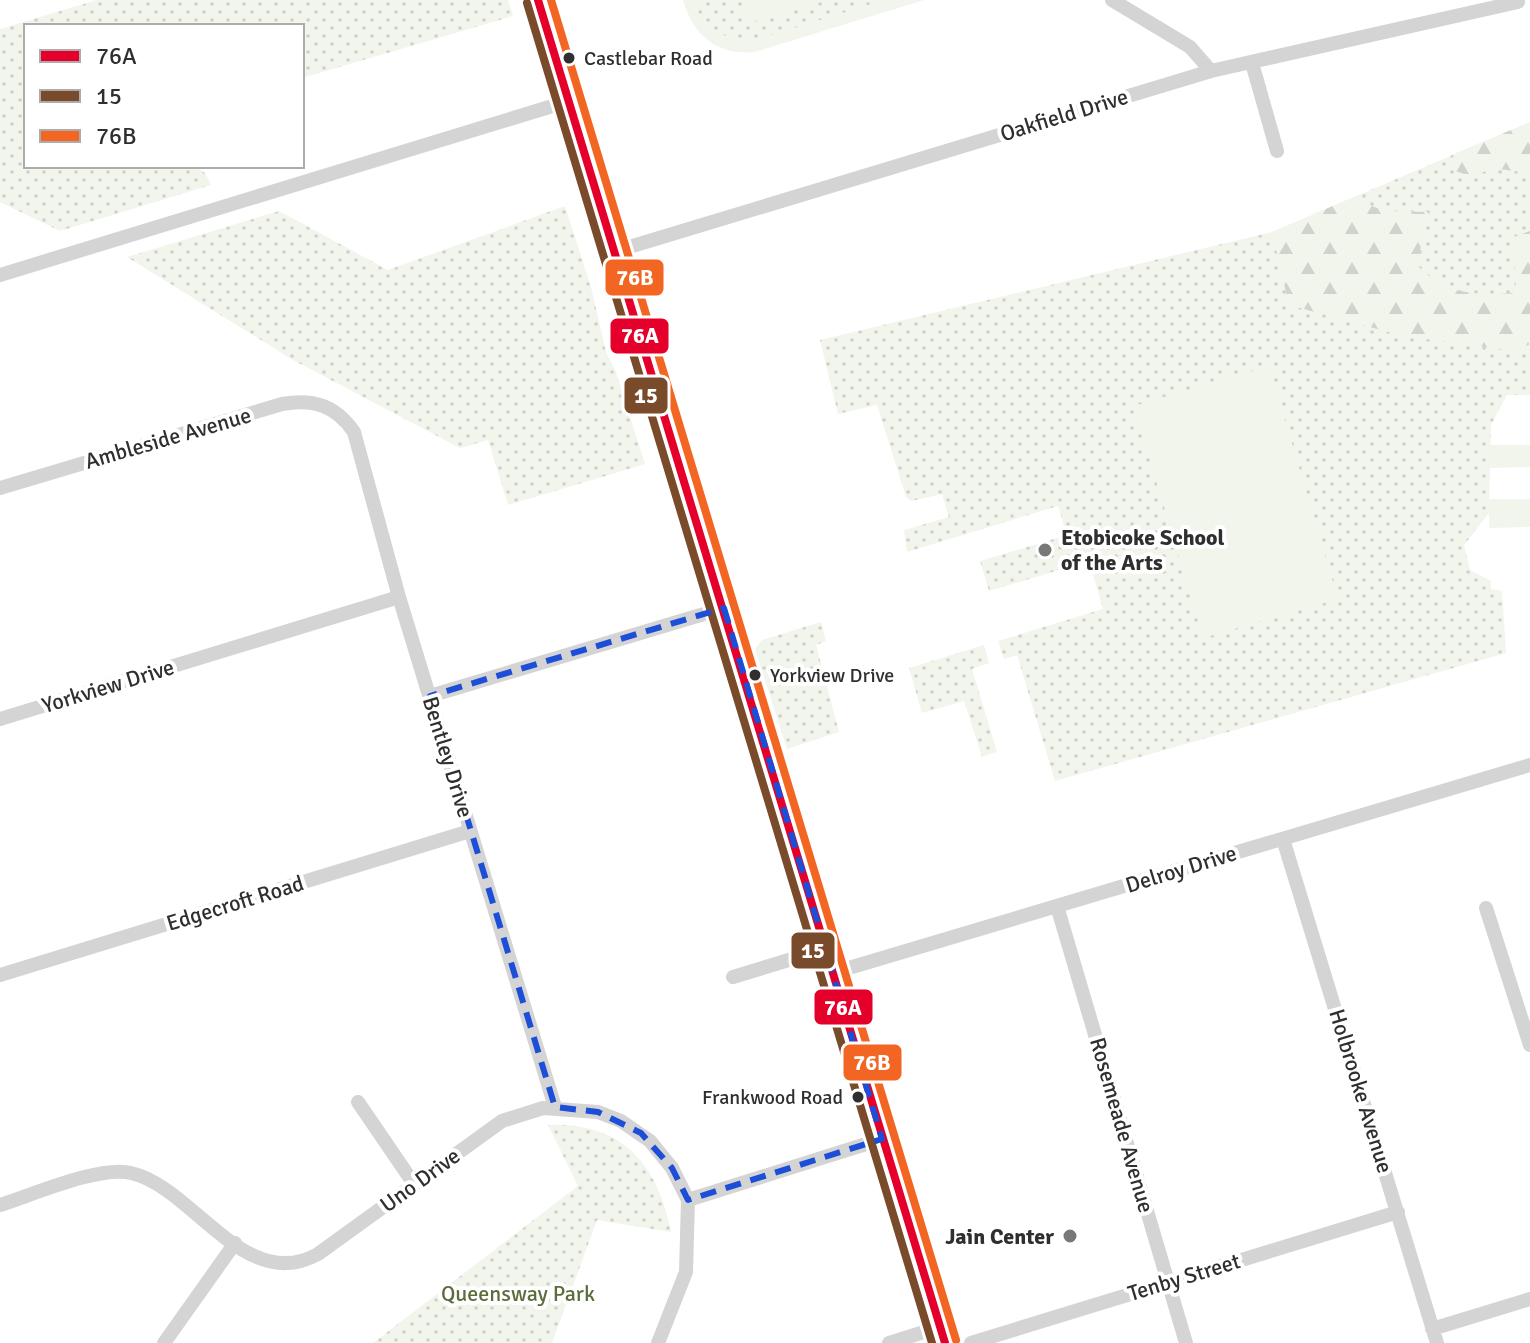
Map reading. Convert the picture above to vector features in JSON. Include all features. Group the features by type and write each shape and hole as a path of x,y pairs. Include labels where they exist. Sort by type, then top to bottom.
{"main road":[{"path":"538,0 942,1335"}],"street":[{"path":"1112,0 1190,47 1211,71"},
{"name":"Oakfield Drive","path":"616,251 1211,71 1518,2"},
{"path":"1252,63 1277,151"},
{"path":"0,275 569,101"},
{"name":"Ambleside Avenue","path":"0,488 282,404 314,402 336,411"},
{"name":"Bentley Drive","path":"336,411 354,432 399,597 555,1107"},
{"name":"Yorkview Drive","path":"0,719 399,597"},
{"path":"430,696 724,608"},
{"name":"Delroy Drive","path":"832,973 1530,765"},
{"name":"Edgecroft Road","path":"0,975 470,831"},
{"name":"Holbrooke Avenue","path":"1283,839 1434,1336"},
{"name":"Rosemeade Avenue","path":"1057,906 1186,1343"},
{"path":"1486,908 1530,1045"},
{"path":"733,977 825,949"},
{"path":"358,1102 414,1184"},
{"name":"Uno Drive","path":"0,1205 96,1176 129,1172 154,1184 235,1243 275,1264 305,1261 502,1121 555,1107 598,1112 641,1133 672,1168 688,1200 686,1272 658,1343"},
{"path":"688,1200 882,1139"},
{"name":"Tenby Street","path":"971,1343 1398,1212"},
{"path":"164,1343 235,1243"},
{"path":"1434,1336 1530,1299"},
{"path":"889,1343 942,1335"}],"highlighted area":[{"path":"724,608 882,1139 688,1200 672,1168 641,1133 598,1112 555,1107 430,696"}],"green space":[{"path":"97,0 508,0 513,16 304,77 304,24 24,24 24,168 196,168 205,173 211,185 60,231 0,202 0,29"},
{"path":"683,0 693,0 702,18 715,31 752,41 885,0 924,0 755,52 741,52 718,47 708,41 693,23"},
{"path":"693,0 885,0 752,41 715,31 702,18"},
{"path":"743,0 828,0 749,23"},
{"path":"1530,122 1530,395 1507,395 1491,425 1489,513 1464,545 1470,570 1491,581 1491,589 1502,591 1506,653 1055,781 1017,655 1004,659 998,641 1103,609 1089,561 989,591 980,561 1067,535 1058,506 907,552 904,530 949,517 942,494 911,501 906,497 877,405 838,414 820,340 1272,232"},
{"path":"1530,122 1530,173 1499,169 1467,175 1452,170 1450,161 1456,153"},
{"path":"1349,199 1387,211 1428,212 1417,265 1439,282 1462,291 1516,293 1514,255 1510,244 1514,237 1530,231 1530,344 1516,351 1403,336 1289,305 1272,232"},
{"path":"565,206 591,287 606,352 616,372 645,464 508,505 488,440 460,448 293,360 127,257 279,211 388,270"},
{"path":"1269,366 1338,599 1203,638 1134,406"},
{"path":"1489,445 1530,445 1530,467 1489,468"},
{"path":"1489,499 1530,499 1530,527 1489,528"},
{"path":"821,622 826,641 816,645 839,732 787,749 755,649 762,640"},
{"path":"984,645 989,663 972,669 997,752 982,757 964,701 922,713 909,668"},
{"name":"Queensway Park","path":"548,1125 597,1131 632,1152 657,1186 671,1232 597,1220 552,1343 373,1343 578,1186"}],"transit line":[{"name":"76A","path":"538,0 945,1343"},
{"name":"76B","path":"551,0 956,1340"},
{"name":"15","path":"527,3 932,1343"}],"place":[{"name":"Castlebar Road","path":"569,58"},
{"name":"Etobicoke School of the Arts","path":"1045,550"},
{"name":"Yorkview Drive","path":"755,675"},
{"name":"Frankwood Road","path":"858,1097"},
{"name":"Jain Center","path":"1070,1236"}]}
